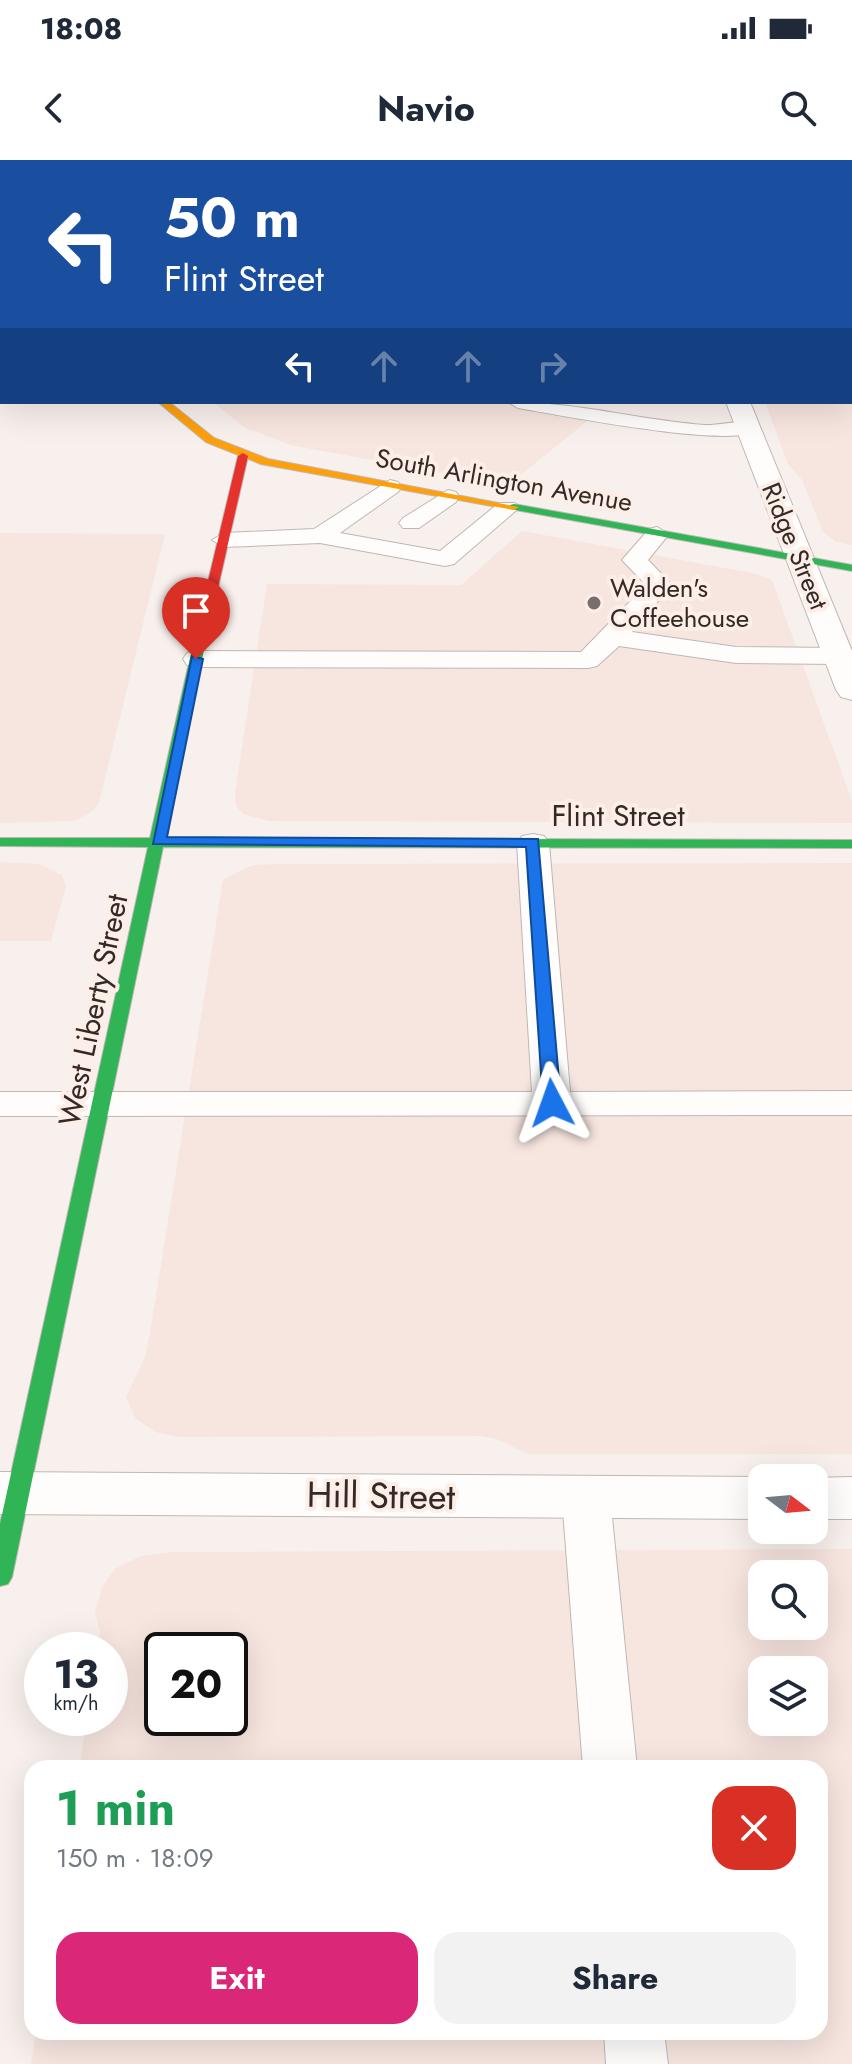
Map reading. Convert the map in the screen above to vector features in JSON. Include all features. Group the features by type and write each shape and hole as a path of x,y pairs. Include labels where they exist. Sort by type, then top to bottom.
{"main road":[{"name":"South Arlington Avenue","path":"165,404 187,426 243,456 390,487 852,568"},
{"name":"West Liberty Street","path":"0,1577 9,1493 101,1103 243,456"},
{"name":"Flint Street","path":"0,842 852,844"}],"street":[{"name":"Ridge Street","path":"739,404 852,690"},
{"name":"Hill Street","path":"9,1493 748,1498"},
{"path":"828,1498 852,1498"}],"lane":[{"path":"531,404 706,431 748,429"},
{"path":"320,536 390,487"},
{"path":"411,523 448,497"},
{"path":"224,540 320,536 384,543 445,559 507,508"},
{"path":"196,659 588,660 660,585 634,560 657,534"},
{"path":"613,637 736,655 839,656"},
{"path":"533,843 552,1103"},
{"path":"0,1104 852,1103"},
{"path":"586,1497 609,1760"},
{"path":"635,2040 637,2064"}],"shaded area":[{"path":"215,404 531,404 596,414 508,485 290,445 244,427"},
{"path":"766,404 852,404 852,545 836,542 823,532 802,480 788,464"},
{"path":"522,531 757,574 772,580 852,801 852,823 269,821 243,814 236,806 235,792 267,584 461,585"},
{"path":"0,533 165,534 99,803 93,811 74,821 0,823"},
{"path":"0,862 39,864 62,875 66,886 51,941 0,941"},
{"path":"852,863 852,1454 528,1454 497,1439 480,1436 179,1437 155,1432 135,1418 126,1397 145,1357 149,1339 223,880 253,865 280,864"},
{"path":"852,1549 852,2064 31,2064 35,2040 828,2040 828,1760 80,1760 84,1736 128,1736 128,1632 100,1632 95,1613 102,1587 115,1569 141,1556 174,1552"}],"traffic: fast":[{"path":"514,507 852,568"},
{"path":"0,1577 200,640"},
{"path":"0,842 852,844"}],"traffic: slow":[{"path":"165,404 210,440 265,462 514,507"}],"traffic: jam":[{"path":"200,640 243,456"}],"place":[{"name":"Walden's Coffeehouse","path":"594,603"}],"route":[{"path":"196,659 158,841 533,843 552,1103"}]}
